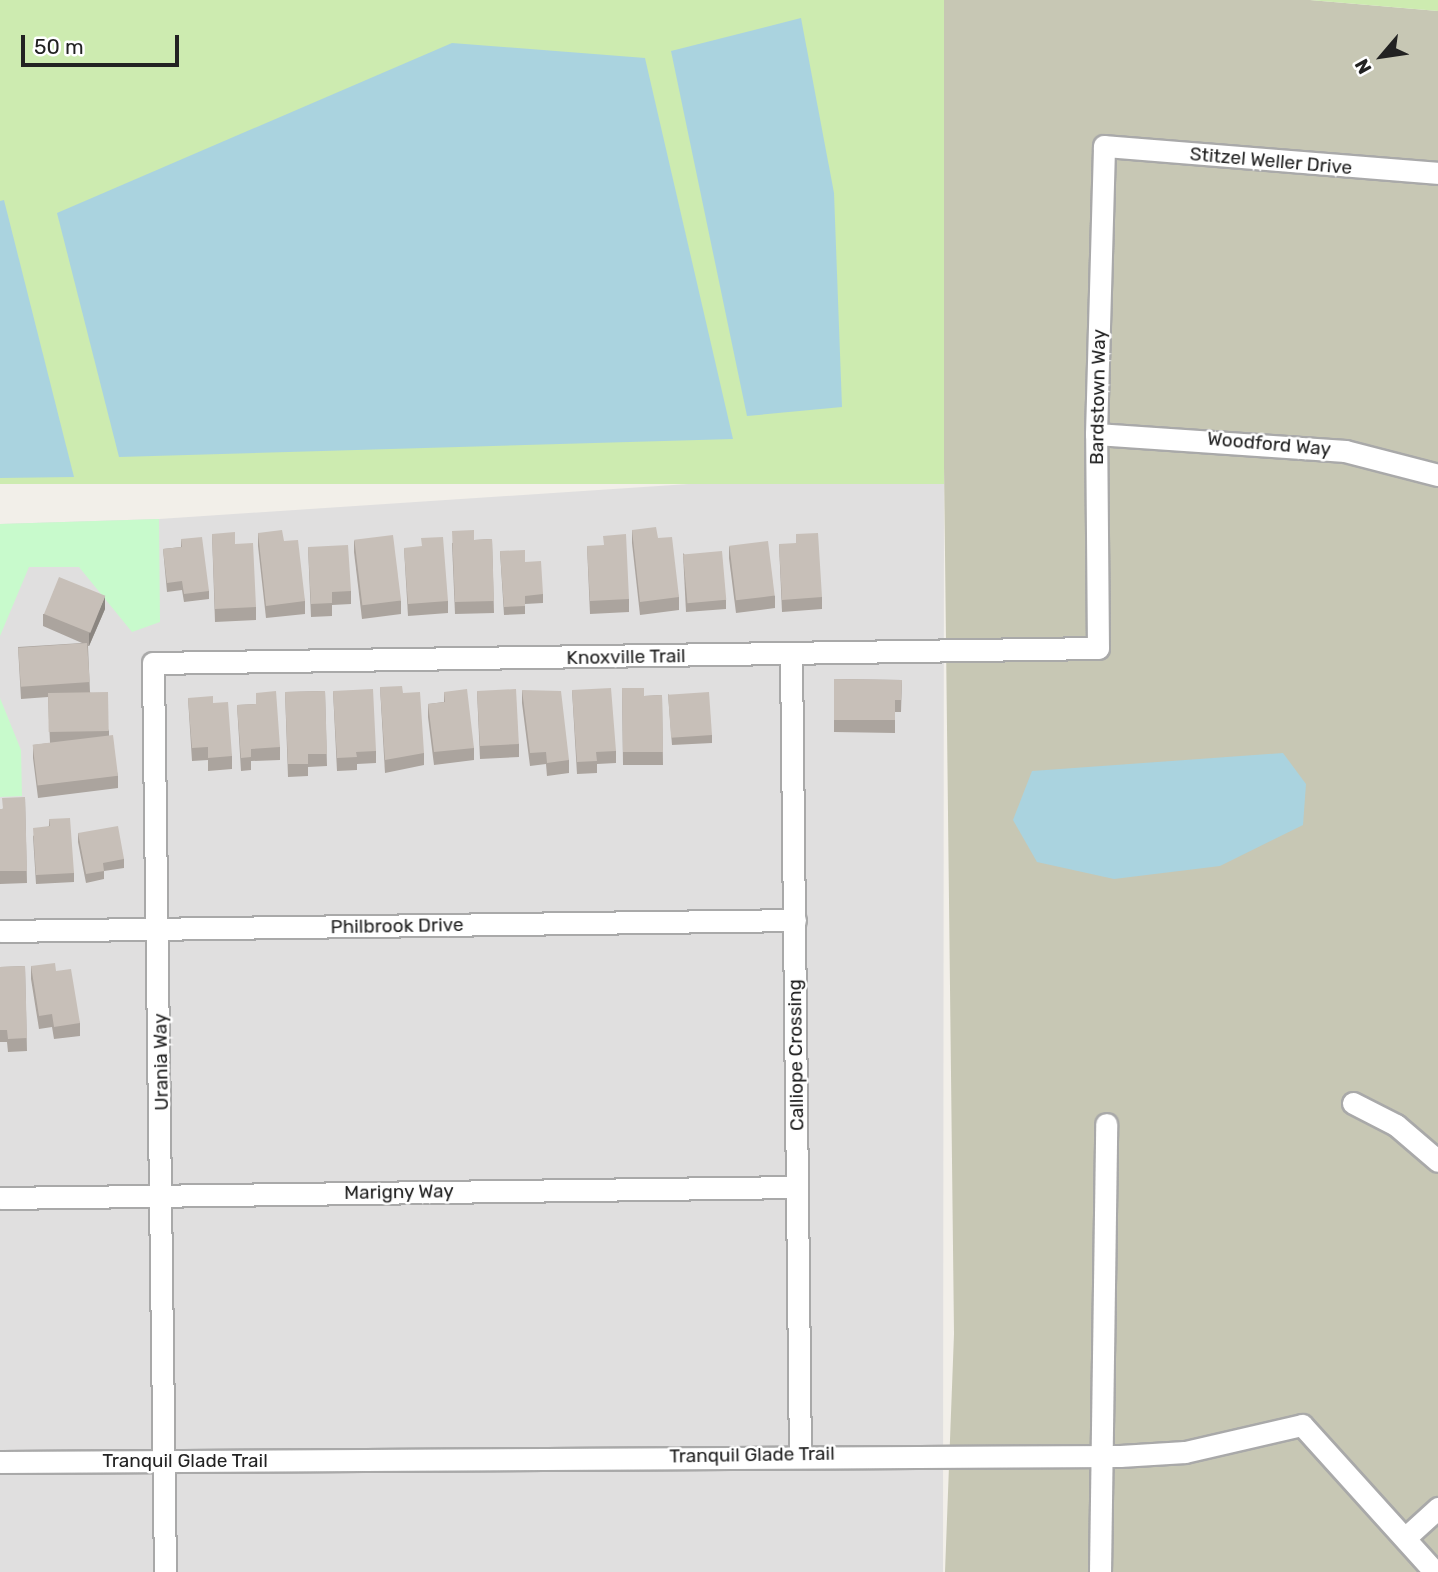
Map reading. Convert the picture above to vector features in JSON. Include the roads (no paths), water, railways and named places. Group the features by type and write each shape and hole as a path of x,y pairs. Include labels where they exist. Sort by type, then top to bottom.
{"street":[{"name":"Stitzel Weller Drive","path":"1104,146 1438,173"},
{"name":"Bardstown Way","path":"1098,648 1096,434 1104,146"},
{"name":"Woodford Way","path":"1096,434 1345,451 1438,475"},
{"name":"Knoxville Trail","path":"153,663 790,655 1098,648"},
{"name":"Calliope Crossing","path":"790,655 800,1455"},
{"name":"Urania Way","path":"153,663 167,1462 165,1572"},
{"name":"Philbrook Drive","path":"0,931 795,920"},
{"path":"1353,1103 1396,1125 1438,1161"},
{"path":"1100,1572 1099,1455 1106,1124"},
{"name":"Marigny Way","path":"0,1198 797,1187"},
{"name":"Tranquil Glade Trail","path":"0,1462 1099,1455 1185,1452 1301,1425 1435,1572"},
{"path":"1405,1538 1438,1508"}],"water":[{"path":"801,18 834,193 842,407 747,416 671,51"},
{"path":"452,43 645,58 733,439 119,457 57,213"},
{"path":"4,200 74,477 0,478 0,201"},
{"path":"1283,753 1306,784 1303,825 1220,866 1114,879 1037,862 1013,820 1032,771"}]}
